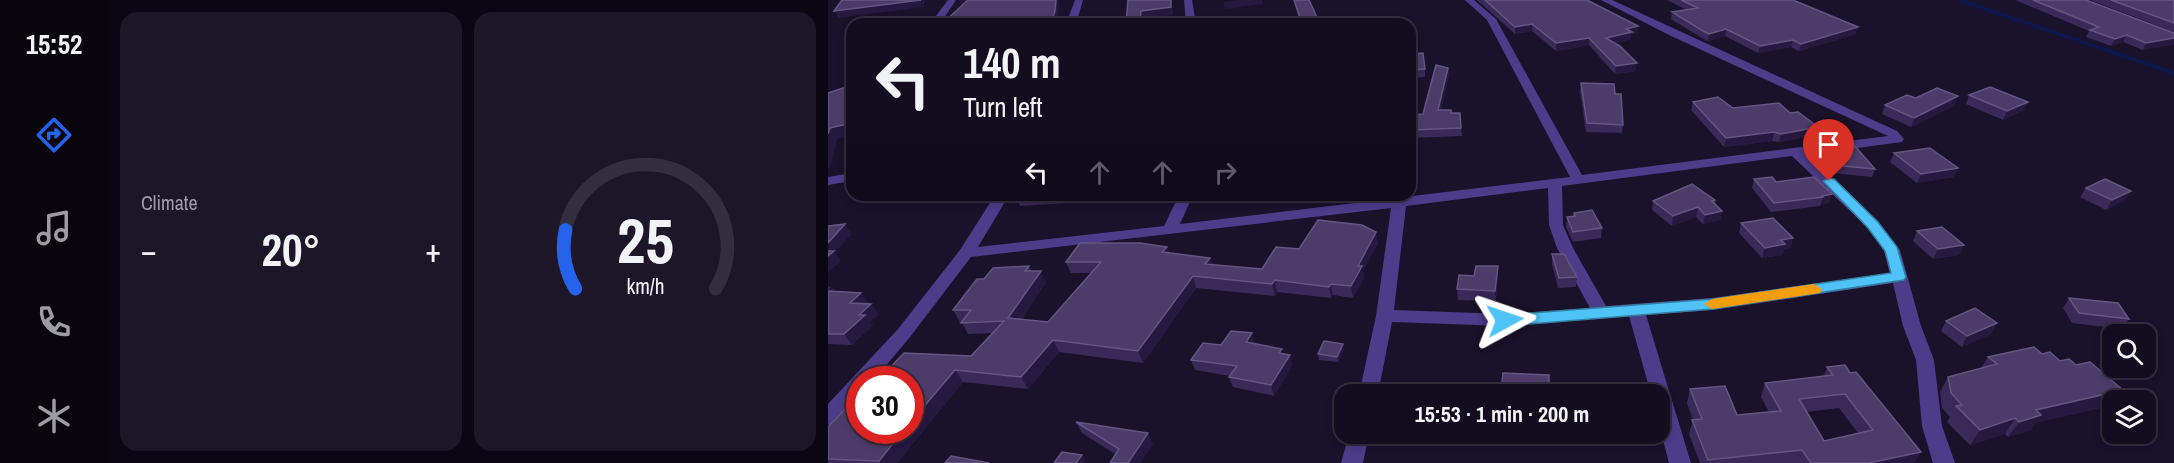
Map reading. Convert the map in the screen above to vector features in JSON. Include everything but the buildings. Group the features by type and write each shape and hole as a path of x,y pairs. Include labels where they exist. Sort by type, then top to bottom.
{"street":[{"path":"939,18 952,0"},
{"path":"1073,18 1078,0"},
{"path":"1188,0 1190,18"},
{"path":"1469,0 1491,19 1578,180"},
{"path":"1416,201 1898,139 1893,134 1769,79 1605,0"},
{"path":"1796,153 1873,225 1892,250 1925,360 1932,426 1944,463"},
{"path":"828,181 846,178"},
{"path":"1555,183 1556,225 1565,248 1602,312"},
{"path":"874,366 904,333 966,253 998,201"},
{"path":"1170,229 1183,201"},
{"path":"966,253 1070,243 1415,201"},
{"path":"1370,384 1385,316 1399,203"},
{"path":"1385,316 1505,320 1713,304 1899,277"},
{"path":"1636,310 1680,463"},
{"path":"828,417 846,397"},
{"path":"1352,463 1357,444"}],"waterway":[{"path":"1959,0 2174,73"}],"slow traffic":[{"path":"1712,304 1814,289"}],"route":[{"path":"1505,320 1713,304 1899,277 1892,250 1873,225 1829,181"}]}
